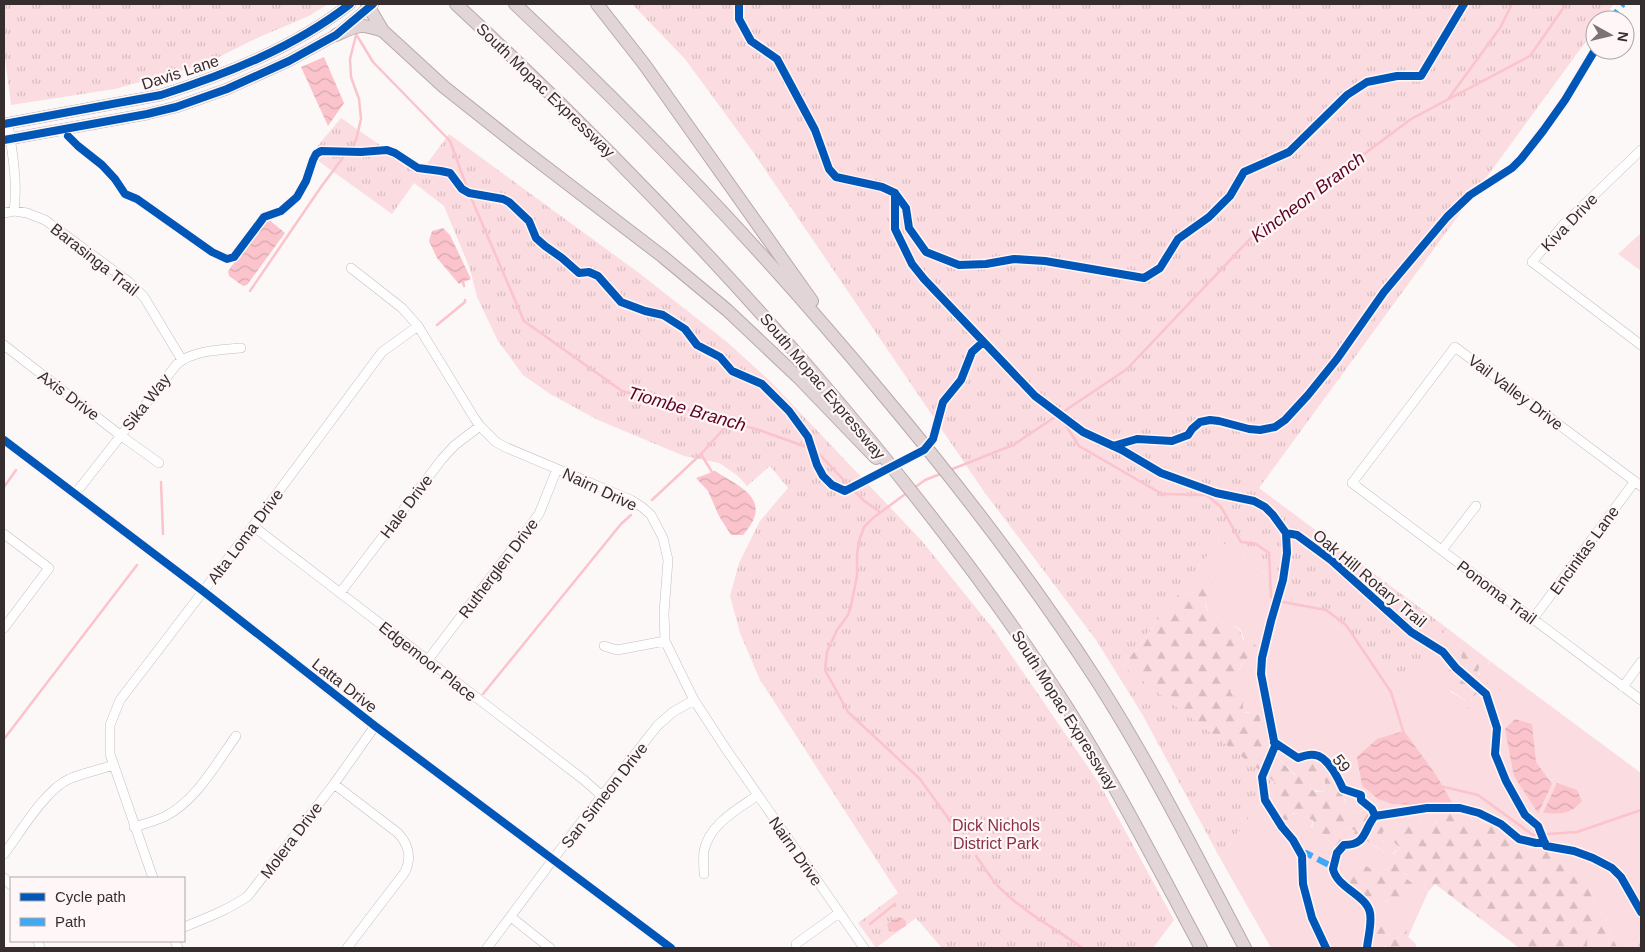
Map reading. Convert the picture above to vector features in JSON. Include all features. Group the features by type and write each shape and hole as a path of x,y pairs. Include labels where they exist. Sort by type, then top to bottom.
{"highway":[{"name":"South Mopac Expressway","path":"456,4 581,123 759,310 863,430 881,459 897,473 1021,639 1067,708 1107,773 1201,948"},
{"path":"515,4 654,140 822,322 917,435 966,497 1054,617 1100,686 1175,815 1245,948"},
{"path":"597,4 644,64 812,301 822,322"},
{"path":"370,5 382,31 444,87 702,288 758,338 881,459"},
{"path":"336,35 361,25 382,31"}],"main road":[{"name":"Davis Lane","path":"6,124 172,92 224,73 286,44 332,18 350,4"},
{"name":"Davis Lane","path":"7,139 147,114 176,107 227,89 289,61 336,35 370,5"},
{"path":"172,92 176,107"}],"street":[{"path":"6,124 7,139 15,177 16,199 14,211"},
{"name":"Kiva Drive","path":"1641,150 1564,224 1532,262 1641,345"},
{"name":"Barasinga Trail","path":"4,213 14,211 36,216 52,224 129,282 144,297 182,360"},
{"name":"Nairn Drive","path":"351,268 402,308 418,326 480,426 496,442 631,500 642,506 651,516 663,538 668,560 664,613 665,641 694,700 864,948"},
{"name":"Alta Loma Drive","path":"153,877 110,754 110,731 114,713 120,700 253,526 382,352 418,326"},
{"name":"Axis Drive","path":"4,345 159,463"},
{"name":"Vail Valley Drive","path":"1352,483 1456,347 1638,483"},
{"name":"Sika Way","path":"75,494 173,368 182,360 214,350 241,348"},
{"name":"Hale Drive","path":"340,592 442,459 455,445 480,426"},
{"name":"Latta Drive","path":"4,440 203,591 375,726 671,948"},
{"name":"Rutherglen Drive","path":"427,661 539,514 557,469"},
{"name":"Ponoma Trail","path":"1352,483 1641,700"},
{"name":"Encinitas Lane","path":"1533,619 1638,483"},
{"path":"1442,550 1476,506"},
{"name":"Edgemoor Place","path":"253,526 602,796"},
{"path":"4,534 49,568 4,628"},
{"path":"604,646 617,650 665,641"},
{"path":"1623,687 1641,662"},
{"name":"San Simeon Drive","path":"487,948 658,725 672,712 694,700"},
{"name":"Molera Drive","path":"185,927 212,916 248,896 334,784 375,726"},
{"path":"134,827 165,816 185,801 202,783 236,736"},
{"path":"4,854 43,801 54,790 68,780 113,765"},
{"path":"334,784 398,833 403,838 410,856 405,872 347,948"},
{"path":"704,874 704,849 717,826 725,818 758,795"},
{"path":"796,944 839,913"},
{"path":"511,917 550,948"}],"green space":[{"path":"4,4 328,4 309,16 257,38 205,64 115,89 11,105 4,51"},
{"path":"632,4 1614,4 1610,10 1585,10 1585,43 1259,488 1447,628 1411,682 1219,540 1123,666 1275,782 1220,858 1142,714 1096,640 985,493 751,149 685,59"},
{"name":"Dick Nichols District Park","path":"341,118 420,173 449,134 639,273 727,342 770,381 922,541 994,630 1099,783 1174,920 1153,948 942,948 916,918 876,948 858,923 898,893 760,680 740,633 730,596 739,563 760,521 788,488 770,466 747,486 737,475 719,463 684,456 598,420 550,394 523,375 498,341 477,297 470,269 444,206 414,183 392,214 310,155"},
{"path":"1641,233 1641,271 1618,254"},
{"path":"1219,540 1410,681 1447,628 1469,645 1466,645 1463,649 1466,668 1459,669 1454,667 1447,682 1451,692 1467,701 1467,706 1473,704 1471,700 1476,694 1480,695 1488,685 1478,670 1480,666 1490,663 1490,661 1641,773 1641,947 1640,943 1627,944 1626,948 1618,948 1605,916 1595,907 1590,893 1591,887 1579,878 1574,869 1556,859 1543,846 1534,849 1526,847 1521,841 1515,840 1502,828 1488,823 1474,822 1471,817 1439,820 1432,826 1425,828 1418,819 1399,835 1397,845 1400,848 1393,853 1393,868 1388,868 1379,873 1366,866 1359,868 1355,873 1355,890 1363,891 1387,902 1407,881 1403,872 1424,884 1428,892 1408,937 1401,933 1399,938 1392,939 1385,933 1385,929 1378,932 1372,938 1374,948 1271,948 1220,858 1267,793 1277,816 1297,813 1313,820 1311,827 1324,835 1334,846 1339,847 1347,834 1346,829 1350,828 1384,852 1387,844 1380,839 1391,819 1372,816 1371,812 1365,809 1351,813 1344,809 1345,799 1337,785 1320,791 1310,788 1311,780 1302,760 1296,775 1267,747 1263,740 1260,716 1256,713 1243,712 1243,704 1229,691 1233,688 1237,672 1249,656 1241,630 1237,627 1226,626 1208,612 1201,585 1196,592 1177,595"},
{"path":"1209,582 1221,587 1223,591 1220,598 1205,604 1208,612 1226,626 1238,629 1243,640 1250,640 1256,646 1257,652 1254,656 1249,656 1237,672 1239,684 1230,691 1233,696 1238,693 1243,695 1245,699 1243,712 1253,711 1260,716 1263,740 1267,747 1295,775 1300,768 1302,760 1308,758 1315,762 1318,771 1311,780 1310,788 1316,792 1325,791 1325,779 1330,774 1336,780 1341,790 1345,809 1351,813 1365,809 1371,812 1372,816 1391,819 1381,836 1381,839 1389,849 1386,853 1364,839 1356,841 1353,837 1355,831 1350,828 1346,829 1348,834 1339,847 1334,846 1324,835 1312,831 1313,820 1297,813 1292,813 1292,819 1286,820 1277,816 1267,793 1274,783 1123,666 1177,595 1196,592 1201,585"},
{"path":"1466,645 1469,645 1490,661 1487,665 1480,666 1478,670 1479,675 1485,676 1488,685 1480,695 1476,694 1471,700 1478,707 1473,715 1467,712 1467,701 1450,689 1446,674 1451,668 1466,668 1467,665 1462,659 1460,651"},
{"path":"1454,810 1466,814 1474,822 1488,823 1502,828 1515,840 1521,841 1526,847 1534,849 1538,845 1543,846 1556,859 1562,858 1566,861 1591,887 1590,893 1595,907 1605,916 1618,948 1608,948 1610,941 1607,936 1592,936 1587,940 1587,945 1590,948 1519,948 1435,884 1428,892 1424,884 1403,872 1404,877 1412,883 1413,888 1402,898 1386,902 1370,900 1364,896 1361,890 1350,888 1348,883 1351,880 1351,876 1359,868 1366,866 1379,873 1388,868 1393,868 1390,857 1400,848 1394,842 1404,831 1403,822 1407,814 1414,815 1425,828 1428,824 1432,826 1448,811"},
{"path":"1399,922 1406,925 1407,936 1416,944 1416,948 1388,948 1386,946 1374,948 1371,943 1375,928 1387,924 1385,933 1392,939 1399,938 1401,933 1397,925"},
{"path":"1591,936 1607,936 1610,941 1608,948 1590,948 1587,945 1587,940"},
{"path":"1635,940 1640,943 1641,948 1626,948 1629,942"}],"water":[{"path":"324,57 344,103 328,126 301,67"},
{"path":"267,218 285,233 247,285 243,286 229,276 228,271"},
{"path":"443,228 450,235 471,279 459,284 437,258 429,241 432,231"},
{"path":"715,471 744,489 751,496 755,504 756,513 752,523 743,535 731,535 719,516 708,491 696,478"},
{"path":"1515,719 1532,724 1536,762 1552,784 1538,813 1514,776 1505,729"},
{"path":"1404,731 1436,775 1454,806 1392,804 1378,799 1362,785 1357,757 1377,739"},
{"path":"1557,783 1577,790 1582,801 1578,806 1564,813 1543,813"},
{"path":"899,917 904,919 906,926 895,932 889,931 887,924"}],"waterway":[{"path":"1449,98 1500,28 1512,4"},
{"name":"Kincheon Branch","path":"1063,412 1127,369 1249,240 1411,119 1530,56 1566,4"},
{"name":"Tiombe Branch","path":"356,34 373,62 450,141 469,193 524,321 622,391 759,430 815,450 863,500 880,512"},
{"path":"250,291 321,187 356,140 361,119 359,99 351,77 350,59 356,35"},
{"path":"463,282 464,286"},
{"path":"437,325 465,300"},
{"path":"950,470 1013,445 1055,417 1065,424 1079,446 1162,494 1207,495 1221,507 1241,542 1256,544 1269,553 1271,597 1283,602 1326,610 1346,625 1391,692 1404,734"},
{"path":"652,500 701,454 730,422"},
{"path":"701,454 712,472"},
{"path":"4,487 16,470"},
{"name":"Kincheon Branch","path":"914,488 925,480 943,473"},
{"path":"161,482 163,534"},
{"name":"Kincheon Branch","path":"908,492 864,527 859,541 857,576 851,606 848,615 837,630 827,652 825,670 848,712 920,779 956,829"},
{"path":"483,694 621,524 631,515"},
{"path":"4,739 137,565"},
{"path":"1440,786 1478,795 1533,835 1577,832 1641,810"},
{"name":"Kincheon Branch","path":"976,856 994,882 1016,903 1082,948"},
{"path":"870,924 895,904 895,906"}],"marked path":[{"path":"1618,10 1623,4"},
{"path":"1302,856 1306,853 1333,867"}],"cycle path":[{"path":"4,124 161,95 186,87 260,58 307,33 350,4"},
{"path":"4,140 147,114 176,107 227,89 289,61 336,35 373,4"},
{"path":"739,4 739,19 751,41 777,59 815,130 829,169 836,177 882,187 895,193 906,208 909,228 926,252 959,265 986,264 1014,259 1045,261 1144,278 1160,268 1178,239 1209,217 1230,196 1244,172 1289,152 1347,95 1367,82 1397,76 1421,76 1464,4"},
{"path":"1113,446 1137,439 1172,441 1188,435 1200,422 1210,420 1260,430 1275,427 1285,420 1337,359 1384,292 1447,217 1470,195 1512,168 1521,159 1565,100 1589,60"},
{"path":"68,136 102,165 125,194 137,199 212,252 227,259 234,257 264,217 281,211 297,197 306,181 316,154 321,151 361,152 387,150 418,168 450,173 462,189 469,193 503,199 509,202 529,221 536,238 579,273 589,272 598,276 621,302 645,311 663,315 685,329 697,345 720,357 732,371 762,384 789,411 808,437 817,465 823,476 832,485 845,491 924,450 933,439 943,402 961,380 972,352 983,342"},
{"path":"895,193 895,229 912,264 1035,396 1083,432 1122,450 1161,473 1216,493 1254,501 1265,507 1286,533"},
{"path":"4,440 203,591 375,726 671,948"},
{"name":"Oak Hill Rotary Trail","path":"1286,533 1297,535 1331,560 1411,632 1443,652 1456,668 1486,694 1497,728 1495,754 1506,781 1525,815 1538,826 1546,846 1574,851 1612,868 1621,877 1641,912"},
{"path":"1286,533 1287,553 1283,580 1262,658 1261,674 1275,746 1262,777 1265,800 1302,856 1303,884 1312,918 1326,948"},
{"name":"59","path":"1274,742 1298,758 1306,755 1320,757 1332,769 1343,789 1361,795 1361,800 1372,809 1375,816"},
{"path":"1367,948 1371,922 1368,907 1364,901 1340,881 1333,869 1337,853 1344,845 1361,840 1375,816 1427,808 1460,808 1479,813 1501,824 1519,839 1545,843"}]}
